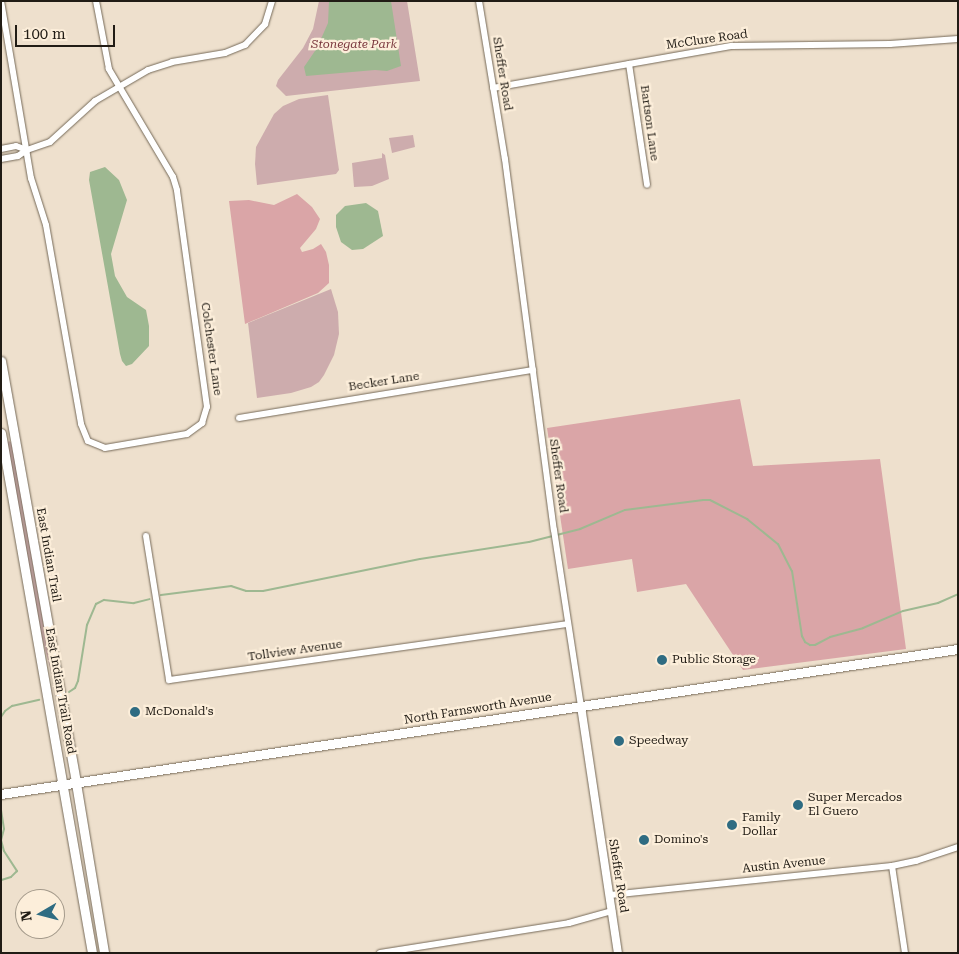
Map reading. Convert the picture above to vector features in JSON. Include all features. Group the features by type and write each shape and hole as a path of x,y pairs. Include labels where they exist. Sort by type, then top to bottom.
{"main road":[{"name":"East Indian Trail","path":"1,361 76,783"},
{"path":"1,432 13,429"},
{"name":"East Indian Trail Road","path":"1,432 92,953"},
{"name":"North Farnsworth Avenue","path":"1,794 958,649"},
{"path":"76,783 104,953"}],"street":[{"path":"1,1 27,150"},
{"path":"96,1 106,60 117,86"},
{"path":"1,159 18,156 27,150 44,145 55,138 88,106 117,86 160,65 225,53 245,45 264,24 272,1"},
{"name":"Sheffer Road","path":"479,1 533,370 567,624 618,953"},
{"name":"McClure Road","path":"493,88 732,46 890,44 958,39"},
{"name":"Bartson Lane","path":"629,64 647,185"},
{"name":"Colchester Lane","path":"27,150 31,178 46,225 81,424 88,442 105,448 187,434 196,428 206,416 207,407 177,190 173,178 117,86"},
{"path":"1,149 16,146 27,150"},
{"name":"Becker Lane","path":"239,418 533,370"},
{"name":"Tollview Avenue","path":"146,536 170,680 567,624"},
{"name":"Austin Avenue","path":"610,895 892,866 916,862 958,847"},
{"path":"892,866 905,953"},
{"path":"380,953 569,923 612,911"}],"green space":[{"name":"Stonegate Park","path":"319,1 407,1 420,81 286,96 276,86 278,80 303,48 313,29"},
{"path":"328,95 339,170 336,174 257,185 256,147 274,114 283,106 299,99"},
{"path":"413,135 415,147 392,153 389,138"},
{"path":"382,153 385,155 389,179 372,186 354,187 352,163 382,158"},
{"path":"331,289 338,312 339,334 334,355 324,375 319,382 311,387 291,393 257,398 248,323"},
{"path":"9,441 12,443 53,679 42,638 7,443"}],"shaded area":[{"path":"329,1 391,1 401,66 387,71 375,70 306,76 304,67 317,48 328,23"},
{"path":"105,167 119,180 127,200 111,254 115,276 127,297 146,310 149,326 149,346 132,364 126,366 120,354 89,180 90,172"},
{"path":"297,194 312,207 320,219 316,229 300,248 302,252 313,249 321,244 326,252 329,265 329,283 318,293 245,324 229,201 249,200 274,205"},
{"path":"366,203 378,211 383,236 363,249 352,250 341,242 336,227 336,215 345,206"},
{"path":"740,399 753,466 880,459 906,649 743,670 686,584 637,592 632,559 568,569 547,428"}],"waterway":[{"path":"161,595 231,586 246,591 263,591 420,559 529,542 580,529 625,510 703,500 710,500 747,519 778,544 792,571 802,636 805,642 810,645 815,645 830,637 863,628 903,611 938,603 958,594"},
{"path":"69,692 75,688 78,681 87,625 96,604 104,600 134,603 150,599"},
{"path":"1,717 12,706 39,700"},
{"path":"1,810 4,829 1,840 4,851 17,871 11,877 1,880"}],"place":[{"name":"Public Storage","path":"662,660"},
{"name":"McDonald's","path":"135,712"},
{"name":"Speedway","path":"619,741"},
{"name":"Super Mercados El Guero","path":"798,805"},
{"name":"Family Dollar","path":"732,825"},
{"name":"Domino's","path":"644,840"}]}
